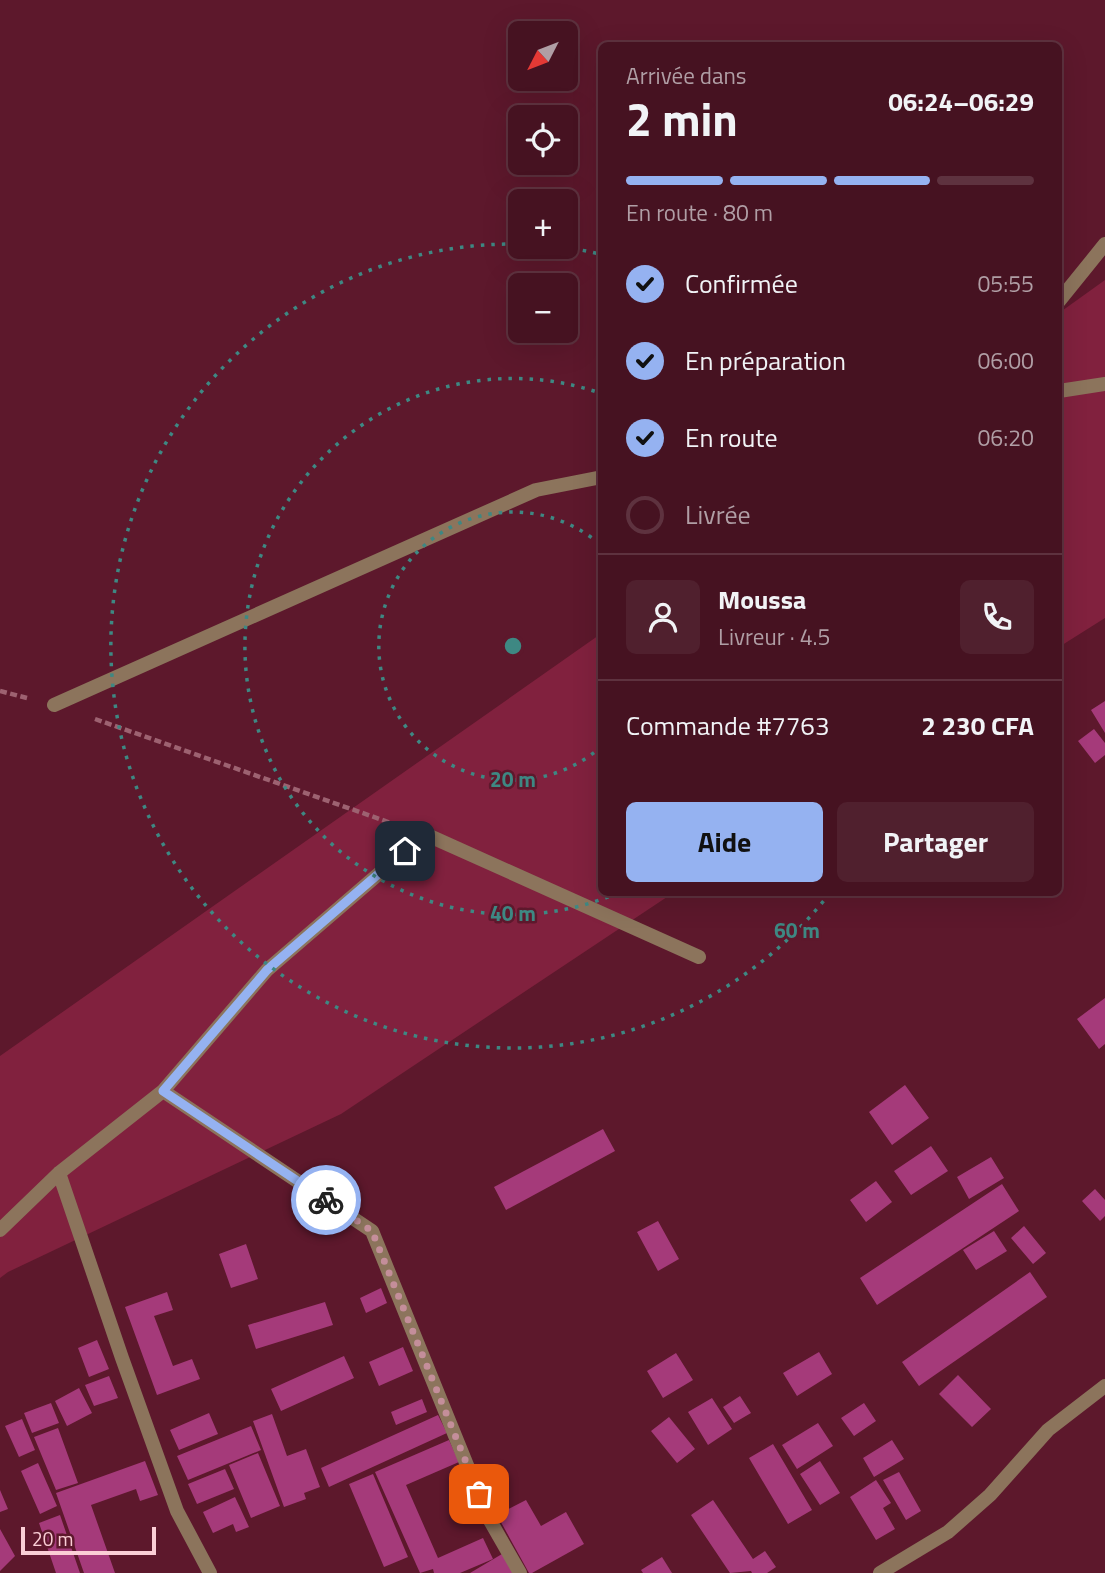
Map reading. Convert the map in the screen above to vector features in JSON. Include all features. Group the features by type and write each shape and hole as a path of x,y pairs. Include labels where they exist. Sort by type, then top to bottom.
{"street":[{"path":"1062,297 1105,244"},
{"path":"1062,391 1105,384"},
{"path":"54,705 536,490 598,478"},
{"path":"0,1230 59,1173 163,1091 267,970 425,834 699,957"},
{"path":"163,1091 372,1231 488,1517 520,1573"},
{"path":"59,1173 177,1511 210,1573"},
{"path":"880,1573 948,1532 990,1495 1048,1430 1105,1386"}],"path":[{"path":"0,691 54,705 425,834"}],"shaded area":[{"path":"1105,280 1105,618 1062,645 1062,311"},
{"path":"598,636 598,896 668,896 341,1114 0,1278 0,1056"}],"building":[{"path":"1105,701 1105,733 1091,710"},
{"path":"1094,729 1105,743 1105,755 1095,763 1078,741"},
{"path":"1105,998 1105,1044 1099,1049 1077,1019"},
{"path":"905,1085 929,1118 892,1145 869,1112"},
{"path":"603,1129 615,1151 506,1210 494,1187"},
{"path":"931,1146 948,1171 911,1195 894,1171"},
{"path":"991,1157 1004,1178 969,1199 957,1177"},
{"path":"876,1181 892,1202 866,1222 850,1200"},
{"path":"1002,1184 1019,1211 877,1305 860,1278"},
{"path":"1095,1189 1105,1200 1105,1216 1100,1221 1082,1201"},
{"path":"658,1221 679,1259 658,1271 637,1232"},
{"path":"1024,1226 1046,1253 1033,1264 1011,1238"},
{"path":"994,1231 1007,1251 976,1270 963,1250"},
{"path":"246,1244 258,1279 231,1288 219,1254"},
{"path":"1030,1272 1047,1297 919,1386 902,1362"},
{"path":"381,1288 387,1303 366,1313 360,1298"},
{"path":"167,1292 173,1310 154,1316 173,1366 192,1359 200,1379 157,1395 125,1307"},
{"path":"325,1302 333,1325 256,1349 248,1325"},
{"path":"97,1340 109,1369 89,1377 78,1348"},
{"path":"403,1347 413,1371 379,1386 369,1362"},
{"path":"819,1352 832,1374 797,1396 783,1373"},
{"path":"676,1353 693,1380 663,1398 647,1371"},
{"path":"344,1356 354,1378 281,1411 271,1389"},
{"path":"958,1375 991,1409 972,1427 939,1394"},
{"path":"109,1376 118,1398 94,1406 85,1385"},
{"path":"79,1388 92,1413 67,1426 55,1401"},
{"path":"740,1396 751,1413 734,1423 723,1407"},
{"path":"712,1398 732,1429 708,1445 688,1412"},
{"path":"422,1399 427,1412 396,1425 391,1412"},
{"path":"51,1403 59,1423 32,1433 24,1413"},
{"path":"864,1403 876,1421 854,1436 841,1418"},
{"path":"209,1413 218,1434 179,1450 170,1430"},
{"path":"272,1414 287,1456 306,1449 320,1487 304,1493 306,1499 284,1507 253,1421"},
{"path":"438,1415 447,1433 329,1487 321,1468"},
{"path":"669,1417 695,1449 677,1463 651,1431"},
{"path":"22,1419 35,1450 19,1457 5,1426"},
{"path":"818,1423 833,1446 797,1469 782,1445"},
{"path":"251,1426 261,1450 188,1480 177,1456"},
{"path":"58,1428 78,1483 56,1490 34,1437"},
{"path":"449,1440 459,1462 406,1485 438,1558 483,1538 493,1559 460,1573 434,1573 433,1569 420,1573 375,1472"},
{"path":"892,1440 904,1459 874,1477 863,1458"},
{"path":"773,1444 812,1510 788,1524 749,1458"},
{"path":"258,1453 280,1506 251,1518 229,1465"},
{"path":"145,1461 158,1495 140,1501 136,1489 91,1505 115,1573 84,1573 56,1493"},
{"path":"820,1461 840,1493 820,1505 800,1474"},
{"path":"38,1463 57,1506 40,1514 21,1471"},
{"path":"225,1469 234,1489 197,1504 188,1484"},
{"path":"899,1472 921,1511 906,1520 883,1480"},
{"path":"373,1474 408,1557 384,1567 349,1484"},
{"path":"876,1480 891,1503 883,1508 895,1529 876,1540 850,1497"},
{"path":"0,1490 8,1509 0,1512"},
{"path":"235,1497 249,1527 236,1532 233,1524 213,1533 203,1512"},
{"path":"526,1500 541,1526 566,1512 584,1544 532,1573 529,1573 497,1515"},
{"path":"713,1500 753,1559 765,1551 776,1567 767,1573 730,1573 691,1515"},
{"path":"60,1515 80,1573 56,1573 39,1523"},
{"path":"0,1529 15,1556 0,1571"},
{"path":"502,1554 513,1573 470,1573"},
{"path":"662,1557 672,1573 643,1573 641,1570"}],"way so far":[{"path":"326,1200 372,1231 479,1494"}],"route":[{"path":"326,1200 163,1091 267,970 405,851"}]}
